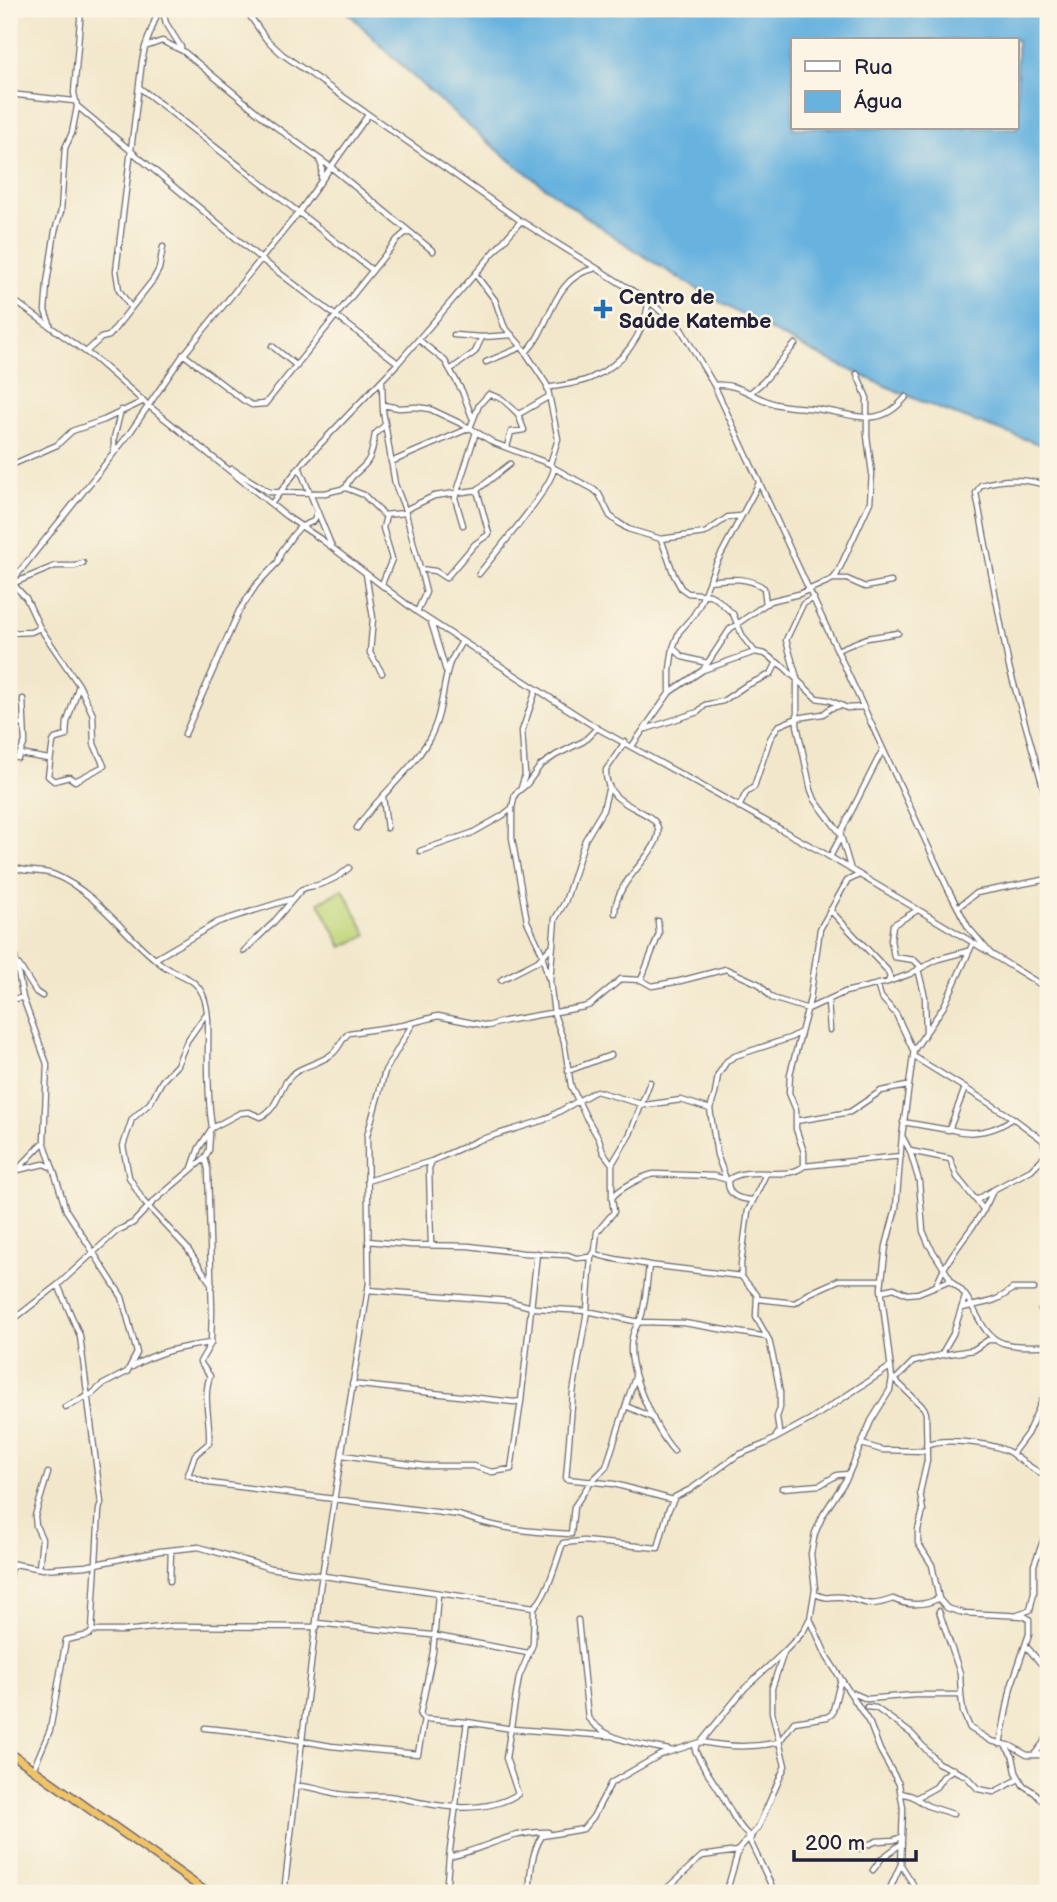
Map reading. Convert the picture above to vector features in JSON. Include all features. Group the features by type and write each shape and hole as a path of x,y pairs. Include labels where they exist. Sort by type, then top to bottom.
{"highway":[{"path":"9,1752 208,1893"}],"street":[{"path":"51,326 45,311 47,283 61,211 65,148 72,133 81,9"},
{"path":"131,308 119,290 116,271 145,47 161,9"},
{"path":"161,9 183,51"},
{"path":"245,9 274,48 521,221 649,301 681,329 714,385 958,907 968,927 991,954"},
{"path":"145,47 162,41 183,51 433,251"},
{"path":"140,88 372,270"},
{"path":"9,94 75,103 261,258 398,363"},
{"path":"138,106 151,97"},
{"path":"11,582 149,406 183,354 299,212 368,115"},
{"path":"319,158 322,167 321,182"},
{"path":"271,504 304,461 382,382 521,221"},
{"path":"397,240 400,224"},
{"path":"183,354 252,405 265,404 397,240 405,233 411,233"},
{"path":"86,352 104,336 109,336 157,275 163,247"},
{"path":"486,362 524,350 533,344 551,306 574,277 594,268"},
{"path":"475,274 493,296 501,320 524,350 547,388 558,439 552,478 479,574"},
{"path":"9,297 86,352 300,527 332,547 417,612 597,728 820,851 832,854 851,871 1048,989"},
{"path":"547,388 589,379 625,356 640,331 649,301"},
{"path":"454,335 512,335"},
{"path":"450,371 475,352 482,337"},
{"path":"419,340 445,361 473,418"},
{"path":"750,393 764,381 795,344"},
{"path":"272,346 297,366"},
{"path":"833,579 870,502 872,473 867,436 867,398 857,374"},
{"path":"382,382 385,425 395,484 426,592 417,612"},
{"path":"714,385 733,385 777,404 867,418 895,410 906,397"},
{"path":"470,428 488,394 502,399 518,414 524,430 511,432 507,447"},
{"path":"518,414 548,397"},
{"path":"9,466 57,445 72,431 104,420 144,401"},
{"path":"383,405 423,408 470,428 494,443 552,466 593,489 610,516 628,529 661,539 705,533 728,517 741,516"},
{"path":"114,450 121,410"},
{"path":"346,488 348,480 367,463 372,454 375,434 385,425"},
{"path":"391,462 470,428"},
{"path":"463,525 455,502 456,494 476,432"},
{"path":"386,516 405,512 430,497 477,490 510,464"},
{"path":"228,468 240,472 263,489 279,492 325,493 346,488 364,495 386,516"},
{"path":"300,468 332,547"},
{"path":"1048,486 1026,479 992,482 981,485 976,493 1009,667 1048,803"},
{"path":"670,692 673,648 679,632 693,616 759,482"},
{"path":"420,569 435,571 446,578 475,544 489,534 477,490"},
{"path":"185,734 239,611 257,584 278,562 285,546 300,527 314,522 317,511"},
{"path":"382,584 392,559 383,528 386,516"},
{"path":"661,539 681,588 688,593 714,597 733,614 743,637 755,652"},
{"path":"11,582 55,566 75,566 83,563"},
{"path":"366,573 373,618 370,653 383,673"},
{"path":"709,581 729,578 753,582 764,588 766,604"},
{"path":"703,670 727,632 776,598 810,589 833,579 845,579 865,587 891,582"},
{"path":"11,582 26,598 40,628 79,685 93,715 94,744 104,766 75,781 69,777 54,780 48,778 53,740 66,736 67,722 79,685"},
{"path":"814,598 803,604 786,640 797,678 800,743 815,800 840,835 851,871"},
{"path":"431,621 441,646 447,675"},
{"path":"9,633 31,632 40,628"},
{"path":"838,650 867,638 898,633"},
{"path":"358,828 376,801 414,763 431,736 444,694 449,664 462,641"},
{"path":"673,648 683,657 707,663"},
{"path":"632,746 670,692 703,670 755,652 765,654 777,662 816,698 829,699 852,708 863,707"},
{"path":"645,729 697,712 705,705 723,701 745,686 771,674 777,662"},
{"path":"521,789 524,775 522,731 536,690"},
{"path":"9,755 17,758 24,742 23,699"},
{"path":"739,807 746,793 754,787 772,734 778,726 797,718 817,716 840,705"},
{"path":"9,725 23,724"},
{"path":"597,728 584,741 547,760 515,794 512,808 512,838 527,921 550,981 554,1014 564,1042 568,1072 578,1102 612,1164 614,1212 597,1232 592,1255 587,1311 573,1393 566,1479 614,1484 673,1500"},
{"path":"615,913 617,894 655,844 657,827 653,821 613,795 609,786 606,771 625,742"},
{"path":"832,854 883,749"},
{"path":"20,754 49,759"},
{"path":"550,981 555,919 565,902 585,840 603,810 609,786"},
{"path":"383,796 387,828"},
{"path":"420,851 472,833 512,808"},
{"path":"9,1324 58,1285 95,1253 117,1231 133,1223 205,1158 209,1150 211,1130 206,1014 204,997 198,987 190,979 162,965 114,918 66,881 48,873 23,871 10,866 15,914 13,947 23,998 47,1063 44,1141 66,1210 95,1253 122,1297 137,1350 131,1368"},
{"path":"244,951 306,886 331,880 349,868"},
{"path":"804,1166 796,1110 788,1088 810,999 818,934 847,881 858,875"},
{"path":"958,907 976,893 1048,879"},
{"path":"155,959 218,922 291,899"},
{"path":"830,910 887,970 890,977 888,982"},
{"path":"916,911 893,925 891,940 894,957 914,960 919,967 925,997 926,1032"},
{"path":"641,979 659,934 657,921"},
{"path":"775,1893 750,1838 736,1822 695,1750 746,1688 803,1632 810,1619 814,1594 811,1553 813,1539 823,1515 848,1474 875,1414 888,1396 893,1379 881,1291 886,1246 896,1208 903,1122 913,1053 951,993 972,943"},
{"path":"501,980 529,967 553,944"},
{"path":"192,1168 211,1130 240,1113 249,1112 260,1117 267,1114 294,1072 332,1055 338,1049 342,1038 349,1033 413,1023 438,1016 488,1026 590,1005 621,979 641,979 652,986 726,969 759,984 772,998 794,1007 808,1009 845,992 888,982 910,974 919,967 969,950"},
{"path":"16,961 42,996"},
{"path":"877,984 881,997 895,1014 913,1053 1048,1144"},
{"path":"9,999 23,998"},
{"path":"810,999 817,1005"},
{"path":"828,1001 830,1030"},
{"path":"206,1014 187,1041 177,1065 162,1081 150,1103 132,1119 123,1146 127,1171 148,1208 187,1248 212,1285"},
{"path":"284,1893 322,1576 368,1290 367,1136 385,1072 413,1023"},
{"path":"752,1200 734,1196 727,1186 727,1179 717,1155 710,1109 717,1077 727,1061 741,1053 801,1032"},
{"path":"790,1038 799,1042"},
{"path":"568,1072 611,1055"},
{"path":"612,1164 630,1134 650,1082"},
{"path":"796,1121 850,1112 881,1091 907,1086"},
{"path":"949,1129 965,1088"},
{"path":"367,1181 432,1161 479,1140 544,1120 596,1091 649,1105 681,1100 710,1109"},
{"path":"903,1122 963,1133 1004,1125 1013,1118"},
{"path":"1048,1129 1042,1140 1048,1161"},
{"path":"902,1136 910,1151 919,1181 923,1231 929,1245 953,1283 972,1305 986,1330 998,1340"},
{"path":"19,1169 44,1141"},
{"path":"910,1151 950,1159 957,1177 984,1210"},
{"path":"977,1200 1031,1170 1047,1153"},
{"path":"612,1199 618,1191 647,1175 714,1176 727,1179 742,1172 766,1174 799,1170 804,1166 901,1156"},
{"path":"205,1158 208,1169 212,1285 211,1343 200,1362 209,1376 206,1398 210,1429 209,1443 195,1455 188,1475 209,1483 459,1515 493,1527 515,1531 571,1534"},
{"path":"431,1244 429,1168 432,1161"},
{"path":"9,1172 44,1164 53,1168"},
{"path":"766,1174 748,1211 741,1276 758,1299 756,1317 767,1337 780,1392 777,1418 779,1432 773,1440"},
{"path":"937,1284 944,1267 984,1210 993,1190"},
{"path":"368,1241 410,1245 469,1245 576,1258 592,1255 741,1276"},
{"path":"342,1455 425,1466 474,1466 492,1472 511,1469 537,1253"},
{"path":"649,1265 639,1322 632,1335 635,1376 653,1418 674,1451"},
{"path":"758,1299 795,1303 839,1280 882,1280"},
{"path":"881,1291 894,1288 907,1294 918,1293 937,1284 948,1281 953,1283"},
{"path":"35,1765 50,1730 66,1640 84,1638 92,1631 101,1503 80,1336 58,1285"},
{"path":"961,1308 1000,1300 1012,1289 1034,1289"},
{"path":"368,1290 509,1301 531,1307 587,1311 639,1322 684,1323 767,1337"},
{"path":"941,1355 953,1334 965,1295"},
{"path":"1041,1310 1048,1326"},
{"path":"893,1379 913,1362 973,1350 988,1340 1016,1345 1048,1346"},
{"path":"65,1407 160,1353 179,1346 211,1343"},
{"path":"9,1563 39,1569 95,1565 199,1547 270,1568 438,1595 534,1607 538,1605 550,1580 563,1543 572,1540 658,1548 673,1500 738,1455 811,1419 890,1367"},
{"path":"572,1540 574,1507 590,1483 606,1467 635,1376"},
{"path":"893,1379 925,1410 927,1451 920,1490 923,1511 918,1530 918,1546 932,1565 939,1598 947,1608 963,1613 1015,1615 1029,1619 1025,1646 1011,1687 1002,1744"},
{"path":"352,1384 490,1400 521,1401"},
{"path":"1012,1454 1027,1434 1048,1388"},
{"path":"1042,1403 1048,1409"},
{"path":"626,1405 653,1418"},
{"path":"926,1445 933,1441 946,1440 985,1446 1012,1454 1018,1461 1048,1478"},
{"path":"862,1444 882,1450 927,1451"},
{"path":"39,1569 42,1539 35,1516 47,1473"},
{"path":"782,1489 820,1485 837,1475 848,1474"},
{"path":"1015,1615 1030,1610 1034,1592 1034,1565 1048,1528"},
{"path":"170,1581 171,1550"},
{"path":"9,1579 10,1569 17,1565"},
{"path":"814,1594 827,1599 843,1597 875,1605 893,1599 907,1605 939,1598"},
{"path":"438,1595 424,1699 420,1708 420,1715 424,1718 512,1729 611,1736 674,1751"},
{"path":"296,1786 324,1789 338,1794 386,1796 456,1806 488,1806 503,1803 518,1794 506,1758 519,1677 533,1644 534,1607"},
{"path":"939,1611 960,1672 963,1712 968,1727 987,1739 1033,1756 1048,1755"},
{"path":"810,1619 827,1657 868,1720 880,1750 897,1779 901,1793 901,1865 888,1893"},
{"path":"578,1620 588,1718 611,1736"},
{"path":"92,1631 173,1626 317,1625 434,1636 528,1653"},
{"path":"803,1632 816,1634"},
{"path":"1025,1646 1048,1672"},
{"path":"662,1893 704,1854 739,1849 761,1822 784,1772 785,1759 772,1712 771,1693 784,1652"},
{"path":"449,1857 471,1852 521,1832 583,1829 593,1817 611,1783 652,1759 674,1751 699,1743 758,1746 779,1742 794,1722 832,1714 842,1679"},
{"path":"852,1693 873,1699 914,1695 961,1695"},
{"path":"868,1720 867,1707 873,1699"},
{"path":"867,1707 881,1711 915,1736 938,1763 969,1778 975,1788 990,1792 1019,1779"},
{"path":"205,1728 263,1734 302,1742 321,1742 331,1746 418,1754 424,1718"},
{"path":"446,1893 467,1722"},
{"path":"1033,1756 1048,1737"},
{"path":"1002,1744 1013,1755 1019,1779 1025,1788 1035,1793 1048,1807"},
{"path":"916,1798 936,1787 953,1769"},
{"path":"901,1793 928,1806 954,1814"},
{"path":"530,1893 531,1867 538,1842 542,1836 552,1832"},
{"path":"858,1849 877,1841 894,1840 902,1836"},
{"path":"873,1870 882,1858 901,1844"},
{"path":"723,1893 730,1883 739,1849"},
{"path":"901,1865 913,1884 915,1893"}],"green space":[{"path":"343,889 367,935 342,947 319,902"}],"water":[{"path":"345,9 1048,9 1048,447 934,407 760,325 684,282 611,234 541,184 472,129 407,71"}],"place":[{"name":"Centro de Saúde Katembe","path":"603,309"}]}
